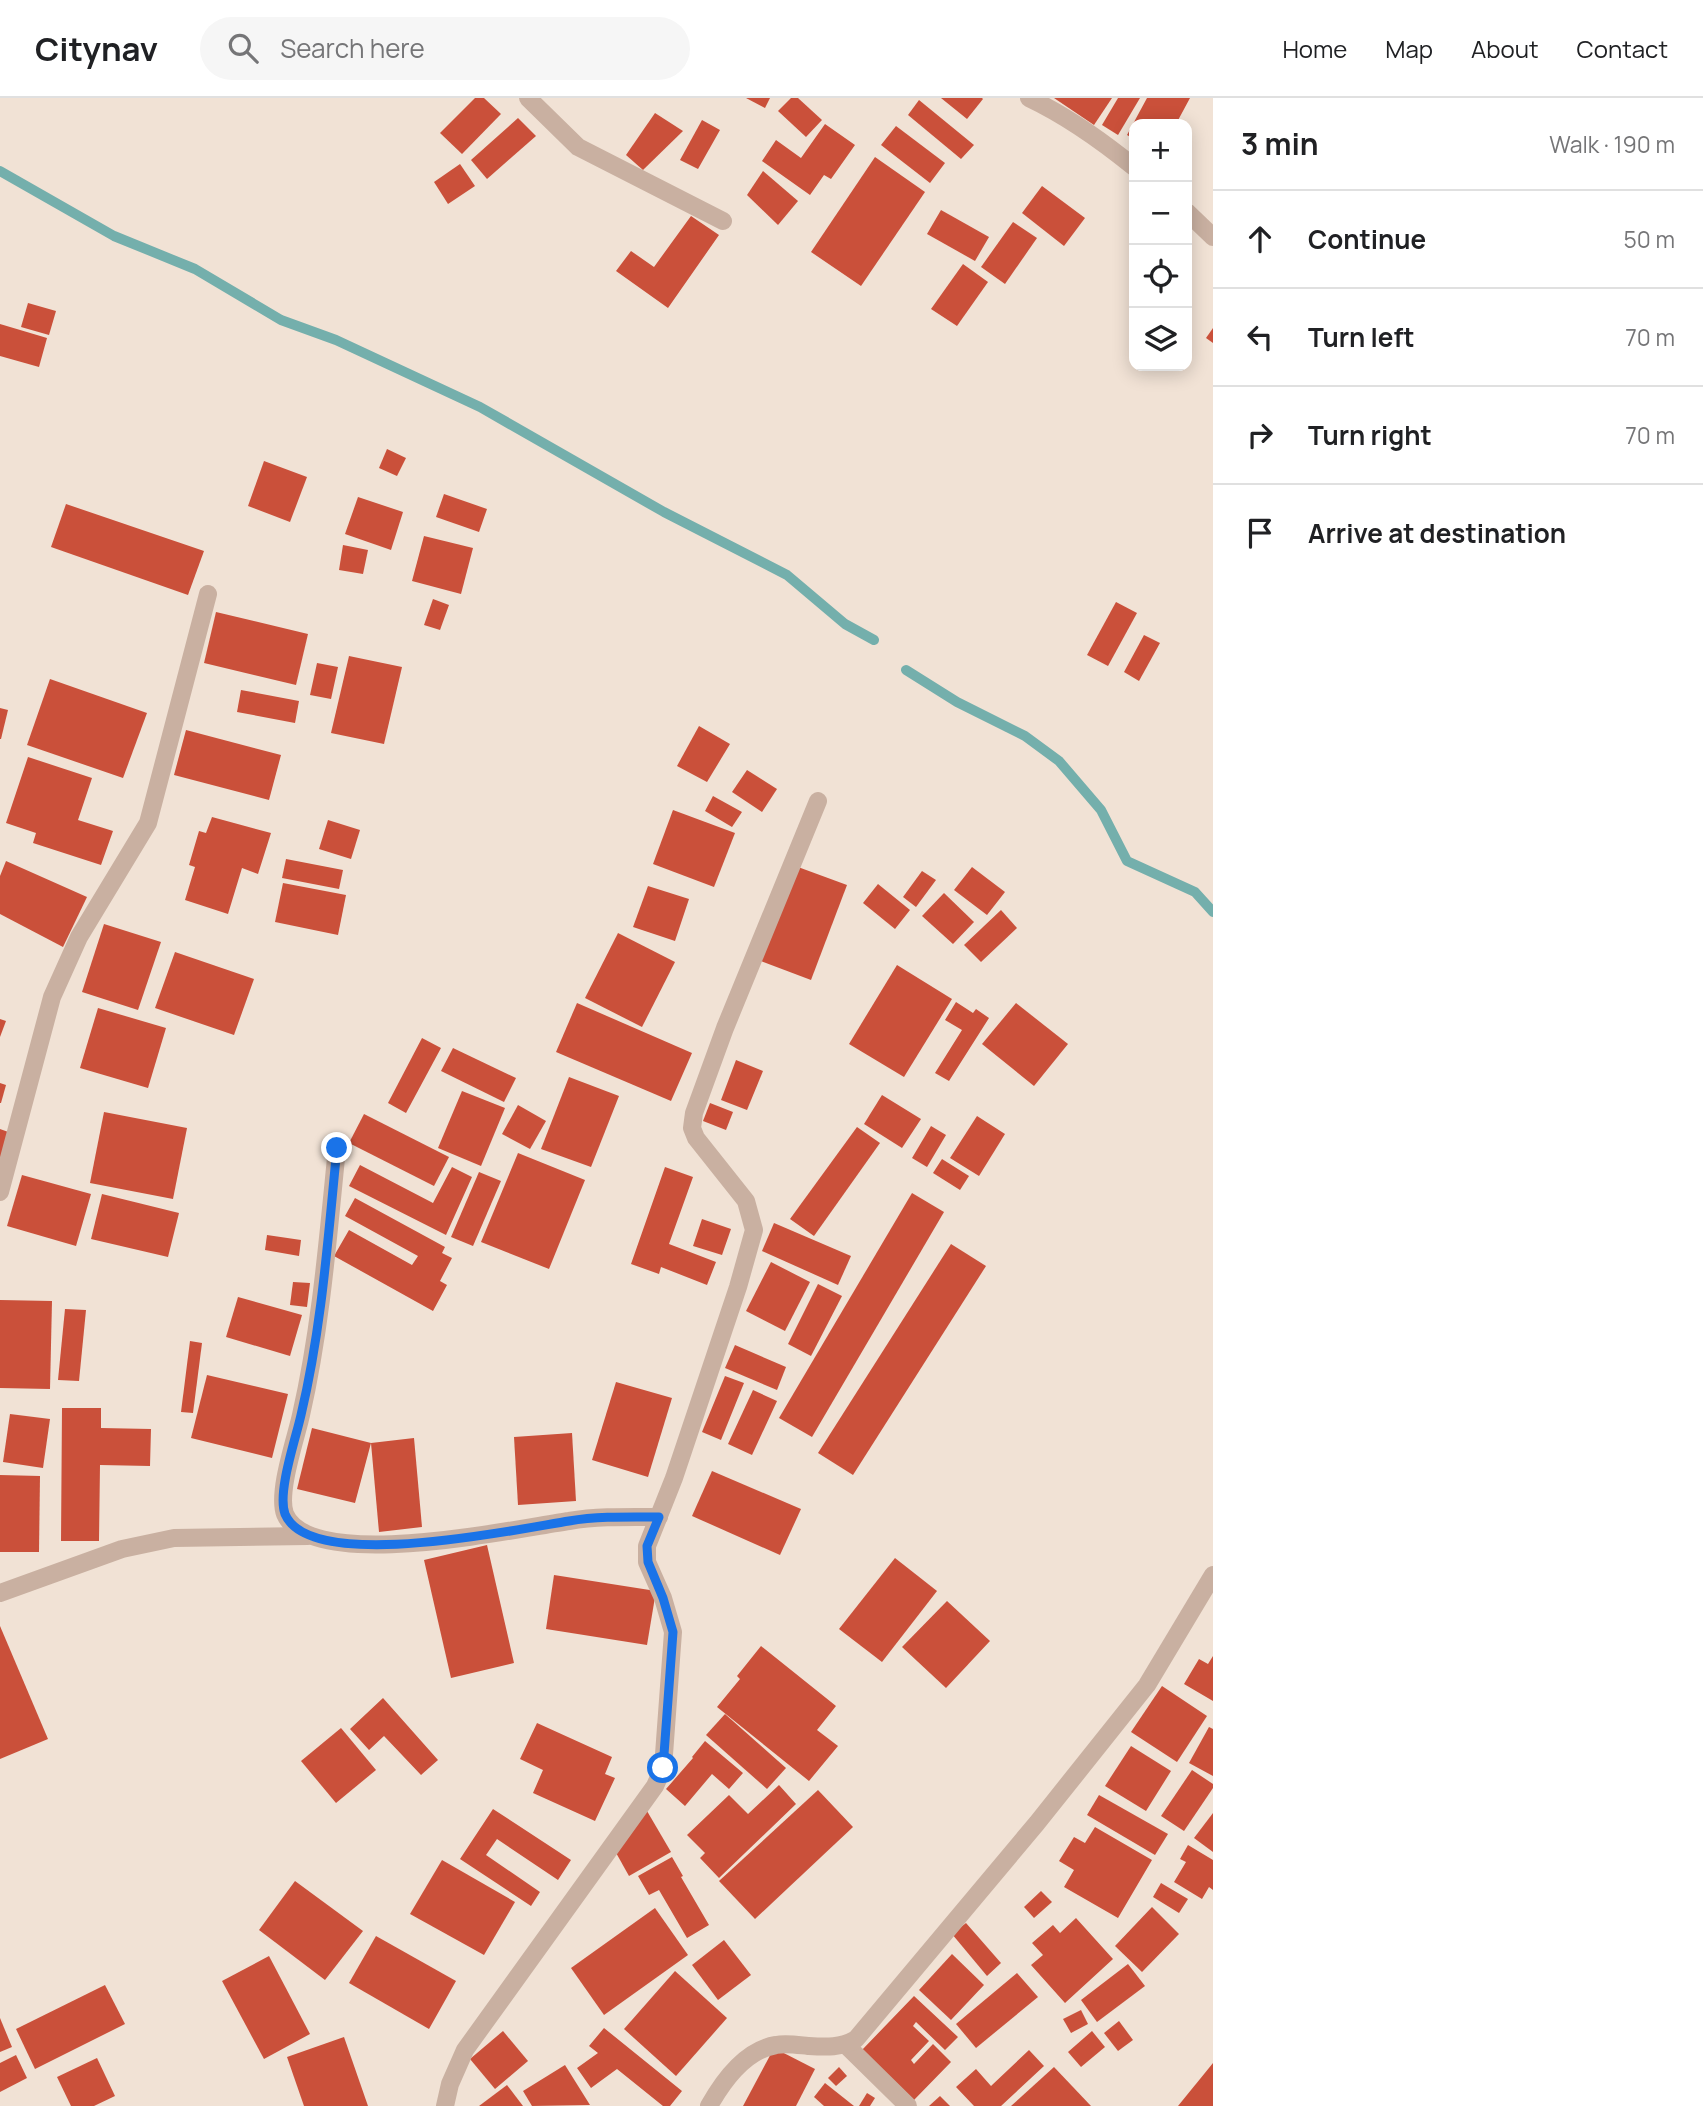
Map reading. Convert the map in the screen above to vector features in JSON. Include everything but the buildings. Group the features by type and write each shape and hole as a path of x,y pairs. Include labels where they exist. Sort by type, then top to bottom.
{"street":[{"path":"528,98 578,147 723,221"},
{"path":"1029,98 1052,109 1129,163"},
{"path":"1192,217 1213,237"},
{"path":"0,1192 52,997 79,937 148,823 208,594"},
{"path":"444,2106 450,2084 465,2050 655,1786 663,1768 673,1632 648,1562 647,1546 674,1478 754,1230 746,1201 696,1138 692,1128 694,1113 725,1028 818,801"},
{"path":"308,1536 293,1524 285,1512 285,1488 305,1401 323,1297 337,1148"},
{"path":"0,1592 122,1549 174,1538 308,1536 344,1543 451,1541 570,1521 659,1517"},
{"path":"709,2106 736,2068 761,2050 785,2044 829,2047 846,2045 856,2039 1037,1823 1147,1685 1213,1574"},
{"path":"846,2045 908,2106"}],"waterway":[{"path":"0,171 114,236 195,269 281,320 336,340 480,407 664,512 787,575 845,624 874,640"},
{"path":"906,670 957,702 1025,736 1059,761 1101,810 1127,861 1195,892 1213,912"}],"route":[{"path":"337,1148 323,1297 305,1401 285,1488 284,1505 287,1517 308,1536 344,1543 462,1540 570,1521 659,1517 647,1546 648,1562 673,1632 663,1768"}]}
